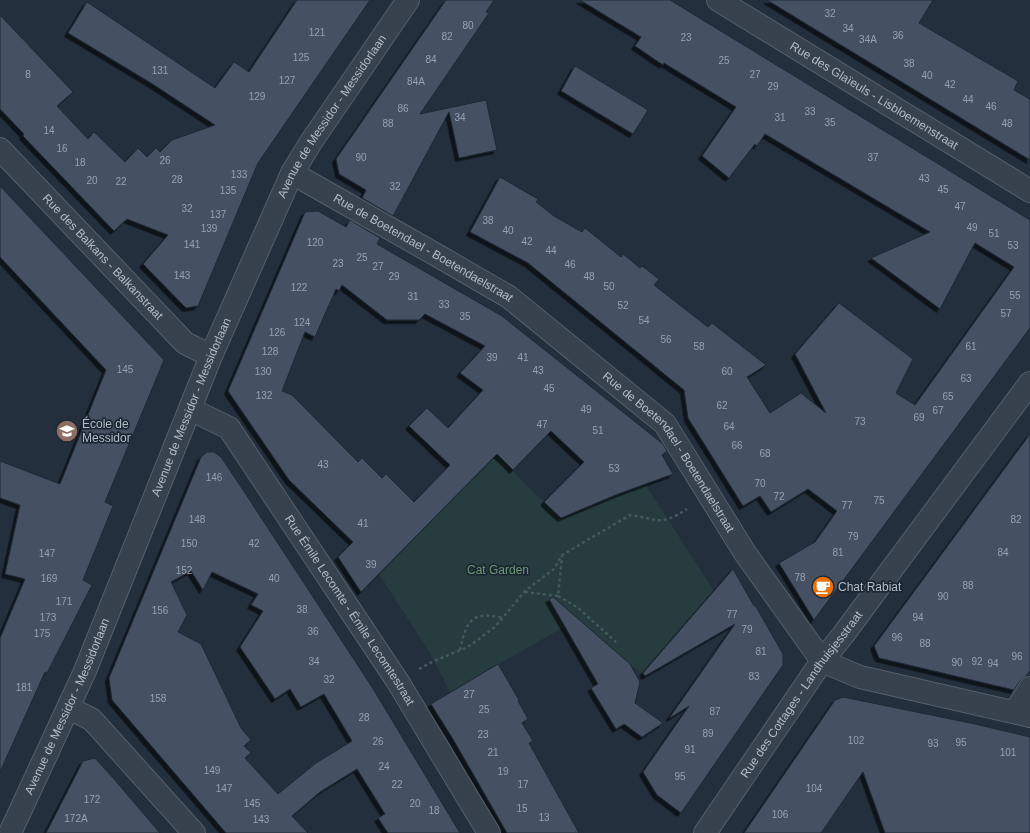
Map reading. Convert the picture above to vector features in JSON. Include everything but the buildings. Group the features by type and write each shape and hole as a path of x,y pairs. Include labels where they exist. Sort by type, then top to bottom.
{"street":[{"name":"Avenue de Messidor - Messidorlaan","path":"10,833 69,708 211,356 292,173 311,142 408,0"},
{"name":"Rue des Glaïeuls - Lisbloemenstraat","path":"718,0 1030,191"},
{"name":"Rue des Balkans - Balkanstraat","path":"0,149 185,343 211,356"},
{"name":"Rue de Boetendael - Boetendaelstraat","path":"292,173 440,257 508,298 665,424 745,553 822,661"},
{"name":"Rue des Cottages - Landhuisjesstraat","path":"705,833 822,661 843,635 1030,383"},
{"name":"Rue Émile Lecomte - Émile Lecomtestraat","path":"190,409 229,428 398,682 489,833"},
{"path":"822,661 860,678 1022,714 1030,688"},
{"path":"69,708 91,719 95,723 194,833"}],"path":[{"path":"416,671 434,660 468,647 495,627 525,592 554,570 562,555 630,515 658,521 666,520 673,518 690,507"},
{"path":"558,596 562,555"},
{"path":"525,592 558,596 577,608 616,642"},
{"path":"460,651 464,631 470,622 478,616 490,615 503,618"}],"green space":[{"name":"Cat Garden","path":"497,454 526,485 561,518 645,484 714,591 642,674 578,619 450,692 430,653 379,574"}],"place":[{"name":"École de Messidor","path":"67,431"},
{"name":"Chat Rabiat","path":"823,587"}]}
